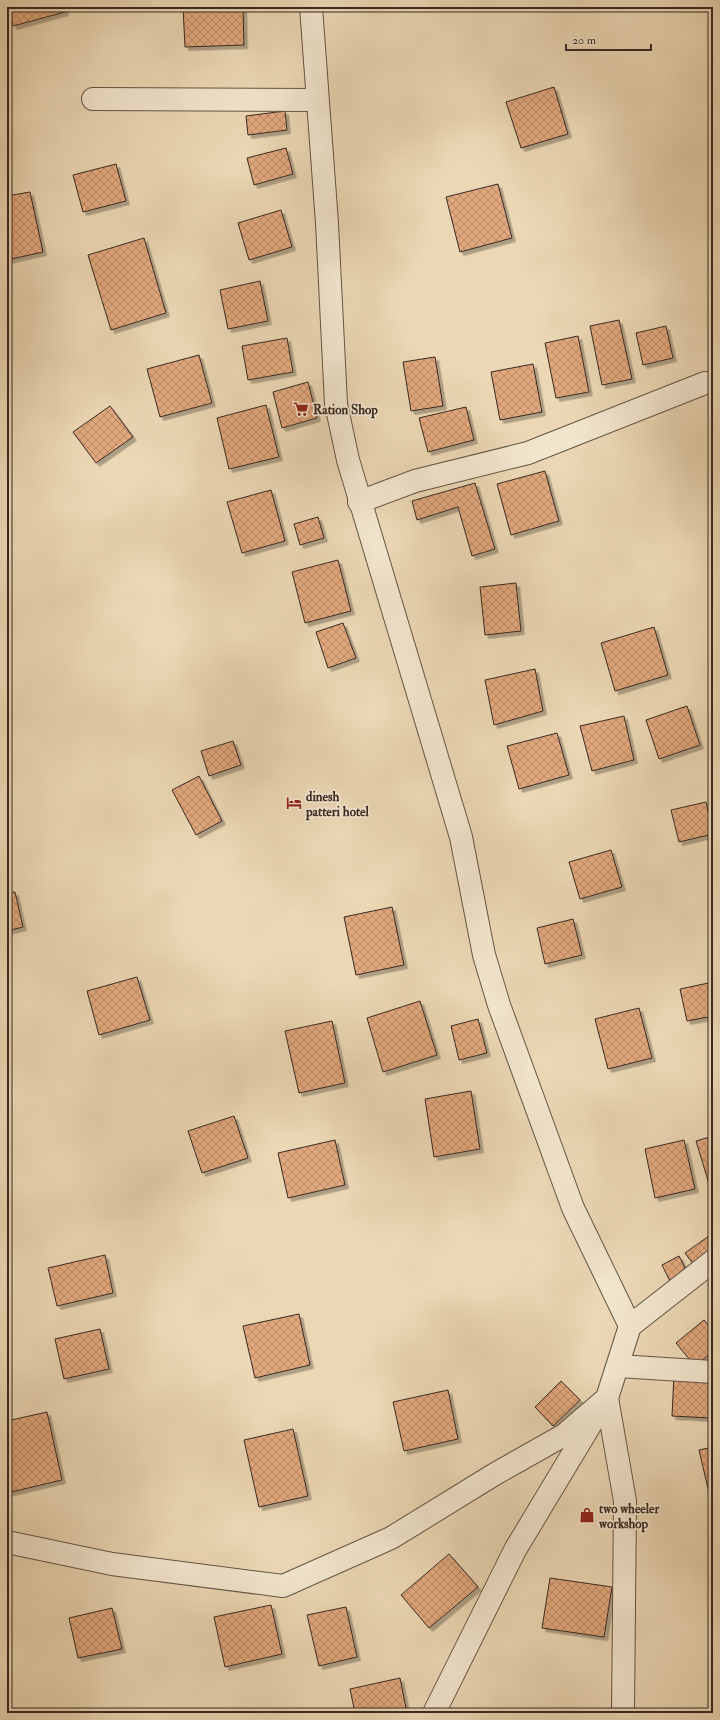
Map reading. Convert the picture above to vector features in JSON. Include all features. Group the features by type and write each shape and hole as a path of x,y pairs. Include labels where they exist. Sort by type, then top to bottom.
{"street":[{"path":"311,7 327,223 336,404 348,460 359,502 462,837 484,955 499,1005 573,1208 630,1326"},
{"path":"93,99 317,100"},
{"path":"359,502 416,481 528,453 705,383"},
{"path":"434,1713 515,1550 607,1398 630,1326 713,1261"},
{"path":"618,1366 713,1372"},
{"path":"7,1542 112,1564 283,1586 391,1538 495,1474 564,1435 607,1398"},
{"path":"607,1398 625,1501 623,1713"}],"building":[{"path":"8,7 64,7 65,12 13,26"},
{"path":"183,7 243,7 244,45 185,47"},
{"path":"554,87 568,134 521,148 506,102"},
{"path":"285,111 287,130 248,135 246,116"},
{"path":"286,148 293,174 254,185 247,158"},
{"path":"116,164 126,201 83,212 73,175"},
{"path":"498,184 512,238 460,252 446,197"},
{"path":"30,192 43,252 7,260 7,196"},
{"path":"281,210 292,247 249,260 238,223"},
{"path":"144,238 166,313 111,330 88,255"},
{"path":"260,281 268,321 228,329 220,290"},
{"path":"619,320 632,379 602,385 590,326"},
{"path":"666,326 673,358 643,365 636,333"},
{"path":"578,336 589,392 556,398 545,343"},
{"path":"287,338 293,372 248,380 242,346"},
{"path":"199,355 212,403 160,417 147,369"},
{"path":"435,357 443,406 411,411 403,362"},
{"path":"533,364 542,412 500,420 491,372"},
{"path":"308,382 317,418 282,428 273,392"},
{"path":"266,405 279,457 229,469 217,418"},
{"path":"110,406 133,437 96,463 73,432"},
{"path":"466,407 474,440 428,452 419,418"},
{"path":"545,471 559,521 511,535 497,484"},
{"path":"475,483 495,549 472,556 458,507 417,520 412,501"},
{"path":"271,490 285,541 242,553 227,502"},
{"path":"318,517 324,538 300,545 294,524"},
{"path":"338,560 351,611 305,623 292,572"},
{"path":"516,583 521,631 485,635 480,587"},
{"path":"343,623 356,658 328,668 316,632"},
{"path":"654,627 668,675 615,691 601,643"},
{"path":"535,669 543,711 494,725 485,680"},
{"path":"687,706 700,745 659,759 646,720"},
{"path":"624,716 634,760 592,771 580,726"},
{"path":"557,733 569,775 519,789 507,746"},
{"path":"233,741 241,765 209,776 201,751"},
{"path":"199,776 222,821 196,835 172,790"},
{"path":"706,802 713,834 679,842 671,810"},
{"path":"611,850 622,887 580,899 569,862"},
{"path":"15,892 23,927 7,931 7,893"},
{"path":"392,907 404,965 356,975 344,917"},
{"path":"573,919 582,955 545,964 537,928"},
{"path":"137,977 150,1020 99,1035 87,991"},
{"path":"713,982 713,1016 687,1021 680,989"},
{"path":"420,1001 437,1055 383,1072 367,1018"},
{"path":"639,1008 652,1058 608,1069 595,1019"},
{"path":"478,1019 487,1053 459,1060 451,1026"},
{"path":"332,1021 345,1083 299,1093 285,1031"},
{"path":"471,1091 480,1149 434,1157 425,1099"},
{"path":"234,1116 248,1158 202,1173 188,1131"},
{"path":"713,1136 713,1197 696,1141"},
{"path":"335,1140 345,1185 288,1198 278,1153"},
{"path":"684,1140 695,1189 655,1198 645,1149"},
{"path":"713,1233 713,1251 694,1265 685,1253"},
{"path":"105,1255 113,1293 57,1306 48,1268"},
{"path":"679,1256 688,1274 671,1283 662,1265"},
{"path":"299,1314 310,1365 255,1378 243,1326"},
{"path":"704,1320 713,1331 713,1351 695,1366 676,1343"},
{"path":"100,1329 109,1369 64,1379 55,1339"},
{"path":"674,1374 712,1376 710,1418 672,1416"},
{"path":"561,1381 580,1400 553,1426 535,1407"},
{"path":"448,1390 458,1439 404,1451 393,1402"},
{"path":"47,1412 62,1480 7,1493 7,1421"},
{"path":"293,1429 308,1496 259,1507 244,1440"},
{"path":"713,1447 713,1492 709,1493 699,1450"},
{"path":"449,1554 478,1587 429,1628 401,1595"},
{"path":"550,1578 612,1587 604,1637 542,1628"},
{"path":"271,1605 282,1654 225,1667 214,1617"},
{"path":"346,1607 357,1657 319,1666 307,1615"},
{"path":"112,1608 122,1649 78,1658 69,1618"},
{"path":"400,1678 407,1713 355,1713 350,1689"}],"place":[{"name":"Ration Shop","path":"301,409"},
{"name":"dinesh patteri hotel","path":"294,803"},
{"name":"two wheeler workshop","path":"587,1515"}]}
